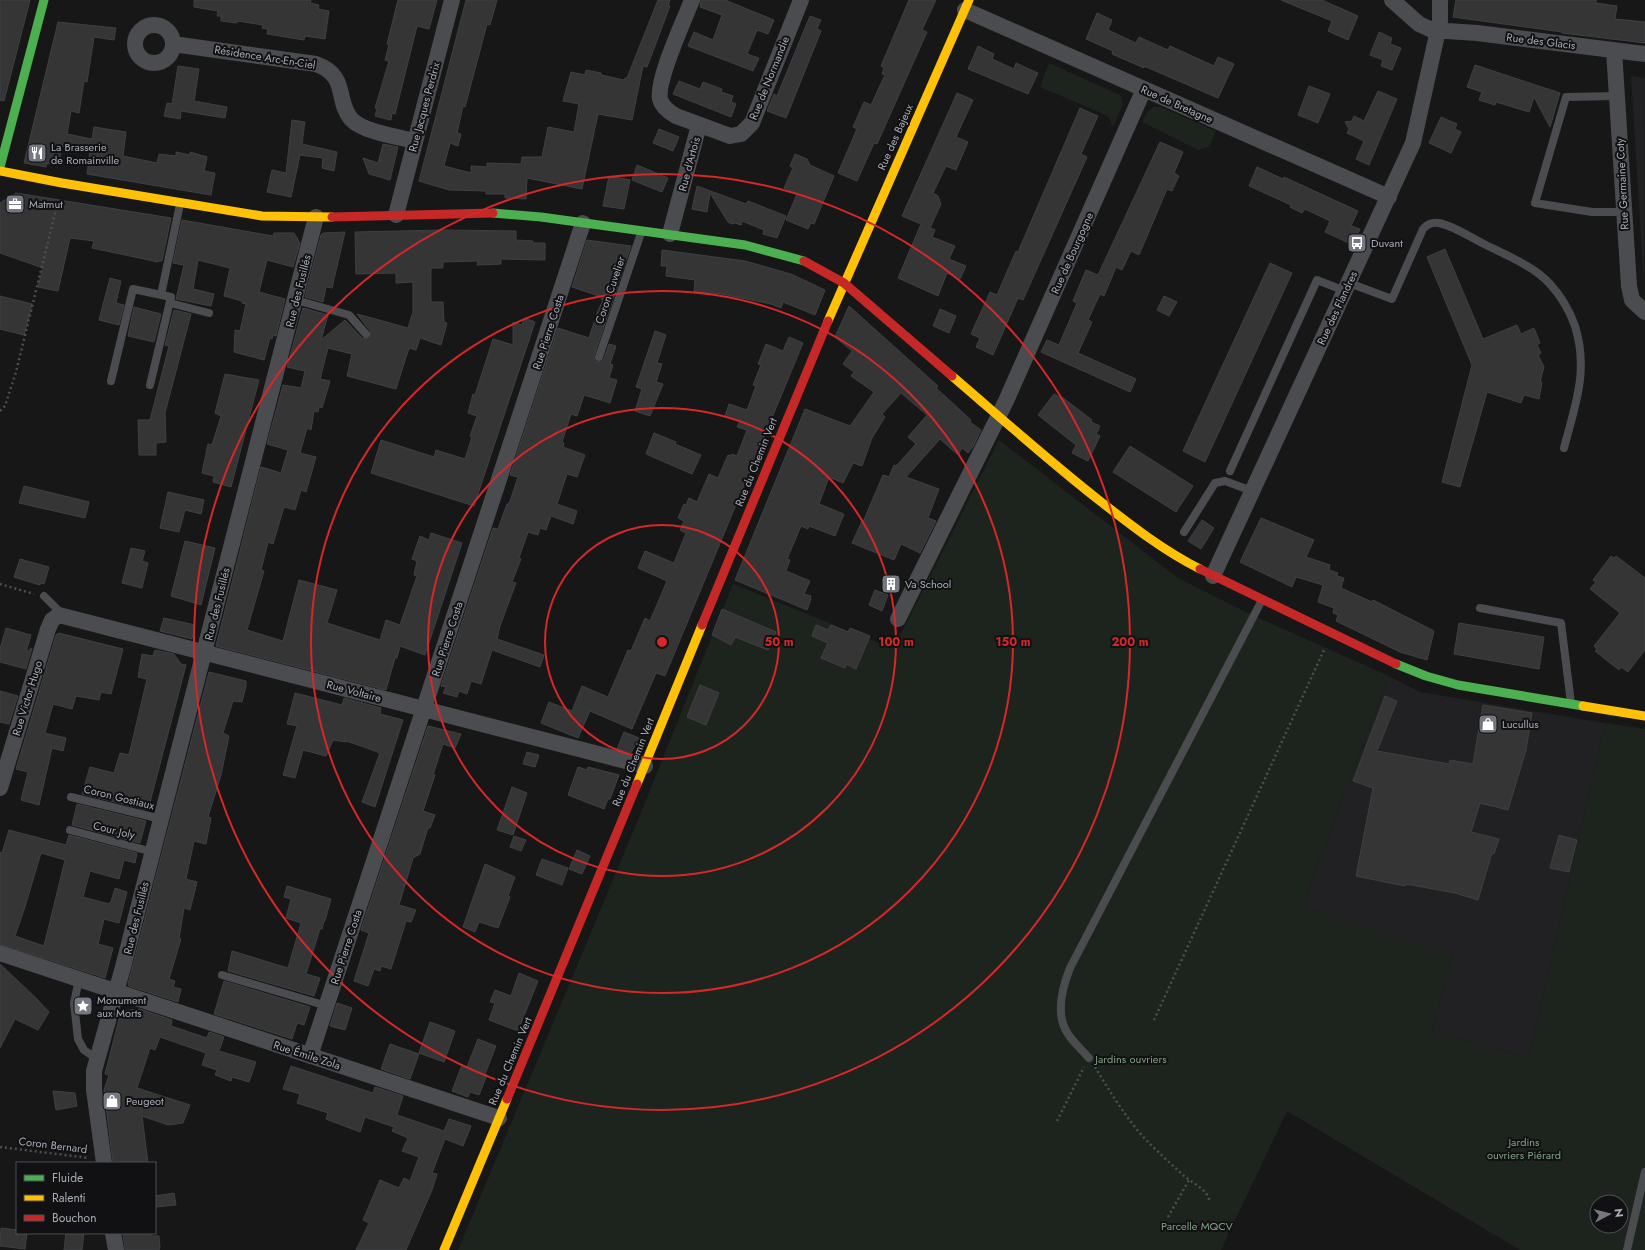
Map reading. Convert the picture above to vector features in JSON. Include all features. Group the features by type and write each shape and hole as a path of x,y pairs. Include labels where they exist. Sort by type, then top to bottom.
{"main road":[{"path":"0,167 44,0"},
{"name":"Rue des Bajeux","path":"844,283 967,5"},
{"path":"0,171 62,183 262,216 316,217 497,213 541,217 670,234 745,245 779,252 803,261 844,283 1069,477 1134,528 1178,558 1399,666 1436,680 1645,716"},
{"name":"Rue du Chemin Vert","path":"444,1250 844,283"}],"street":[{"name":"Rue Jacques Perdrix","path":"396,215 452,0"},
{"name":"Rue d'Artois","path":"670,234 699,125 669,112 662,104 660,92 661,78 692,0"},
{"name":"Rue de Normandie","path":"699,125 730,136 741,134 749,127 801,0"},
{"name":"Rue des Glacis","path":"1392,0 1422,26 1438,31 1477,33 1645,54"},
{"name":"Rue des Flandres","path":"1213,576 1389,197 1415,136 1438,31 1440,0"},
{"name":"Rue de Bretagne","path":"967,5 1144,89 1389,197"},
{"name":"Résidence Arc-En-Ciel","path":"173,44 322,66 334,76 348,114 356,123 368,129 415,141"},
{"name":"Rue Germaine Coty","path":"1614,50 1630,293 1637,306 1645,312"},
{"name":"Rue de Bourgogne","path":"898,619 999,417 1144,89"},
{"name":"Rue des Fusillés","path":"103,1161 93,1080 97,1059 162,819 316,217"},
{"name":"Rue Pierre Costa","path":"310,1056 583,223"},
{"name":"Rue Voltaire","path":"63,615 644,766"},
{"name":"Rue Victor Hugo","path":"0,788 50,624 56,617 63,615"},
{"name":"Rue Émile Zola","path":"0,953 499,1118"},
{"path":"113,1234 116,1250"}],"lane":[{"path":"1617,96 1566,97 1535,203 1592,212 1624,212"},
{"path":"161,295 181,203"},
{"path":"1230,471 1317,280 1392,299 1423,229 1427,225 1437,223 1452,227 1532,269 1550,284 1565,305 1574,325 1581,348 1582,365 1579,390 1564,448"},
{"name":"Coron Cuvelier","path":"599,357 641,230"},
{"path":"111,381 133,289 171,297 150,385"},
{"path":"296,300 349,315 366,334"},
{"path":"170,303 209,313"},
{"path":"1184,532 1215,483 1225,481 1252,491"},
{"path":"44,596 63,615"},
{"path":"1089,1058 1069,1035 1063,1024 1061,999 1066,978 1220,677 1262,600"},
{"path":"1480,608 1561,623 1571,704"},
{"name":"Coron Gostiaux","path":"71,797 162,819"},
{"name":"Cour Joly","path":"70,830 153,852"},
{"path":"222,975 327,1006"},
{"path":"79,979 74,1003 78,1039 84,1050 97,1059"},
{"path":"1627,1250 1645,1172"}],"path":[{"path":"0,412 5,406 14,379 62,183"},
{"path":"0,584 44,596"},
{"path":"1154,1020 1332,633"},
{"path":"1057,1121 1089,1058"},
{"path":"1089,1058 1115,1099 1145,1139 1188,1180 1207,1194 1210,1198 1209,1204"},
{"name":"Coron Bernard","path":"0,1147 103,1161"},
{"path":"1168,1217 1188,1180"}],"shaded area":[{"path":"1631,76 1645,78 1644,286"},
{"path":"1389,676 1420,692 1605,723 1529,1058 1432,1031 1453,952 1393,938 1302,906"}],"green space":[{"path":"1049,63 1120,95 1123,104 1113,127 1108,116 1040,87"},
{"path":"1153,107 1161,107 1216,131 1209,147 1198,150 1142,122 1146,114"},
{"path":"999,440 1178,578 1250,614 1389,676 1302,906 1391,937 1453,952 1432,1031 1529,1058 1605,723 1645,729 1645,1250 1520,1250 1287,1111 1221,1250 458,1250 638,820 733,584 893,649"}],"building":[{"path":"0,0 30,0 4,101 0,100"},
{"path":"194,0 311,0 310,3 319,5 318,9 329,11 325,39 305,36 304,40 267,34 268,29 262,28 263,25 238,21 237,23 221,21 221,16 217,16 218,11 194,7"},
{"path":"398,0 437,0 429,29 417,26 395,114 392,113 391,120 375,116 377,109 375,108 389,61 385,60 389,45 387,44"},
{"path":"466,0 497,0 490,25 487,24 465,107 463,106 457,133 461,134 458,146 450,143 444,166 471,173 471,166 487,167 487,163 521,164 522,157 542,157 548,127 574,132 579,104 563,101 571,72 585,75 586,70 624,80 627,78 658,0 670,0 668,6 670,6 647,67 643,66 632,120 598,114 582,189 527,178 526,199 505,198 505,194 486,194 486,191 449,190 419,181"},
{"path":"701,0 725,0 774,20 768,34 757,30 747,54 759,58 753,71 688,46 694,32 713,40 722,15 700,7"},
{"path":"909,0 936,0 922,30 927,32 877,144 874,143 857,181 838,173 857,129 853,127 864,102 871,105 885,75 882,74 884,68 881,66"},
{"path":"1281,0 1322,0 1358,16 1348,40 1328,31 1332,21"},
{"path":"1456,0 1596,0 1596,3 1617,6 1615,19 1645,22 1645,43 1562,33 1453,17"},
{"path":"1097,13 1112,20 1108,30 1136,43 1139,37 1168,50 1170,46 1214,66 1218,57 1234,64 1218,98 1112,54 1113,51 1086,39"},
{"path":"810,16 821,20 817,29 821,31 786,118 767,111 774,94 777,96"},
{"path":"58,22 116,28 114,40 94,37 87,82 84,81 79,113 71,111 67,134 92,139 94,127 126,132 123,156 157,163 159,154 176,156 176,152 190,155 190,152 207,157 204,171 215,173 211,195 87,174 90,150 62,146 58,166 47,163 46,167 24,163"},
{"path":"1379,32 1392,38 1390,44 1401,48 1392,70 1381,66 1383,60 1370,55"},
{"path":"978,46 994,54 992,59 1014,69 1016,63 1038,73 1028,94 968,69"},
{"path":"1475,65 1560,93 1550,127 1534,97 1529,112 1496,102 1495,105 1479,100 1482,92 1467,87"},
{"path":"178,66 199,69 194,101 227,107 225,118 181,111 180,119 164,116 167,103 172,104"},
{"path":"679,81 700,89 703,82 722,89 721,92 733,96 731,102 736,104 731,117 673,94"},
{"path":"1309,86 1330,94 1318,123 1298,115"},
{"path":"1378,91 1397,99 1369,165 1356,159 1364,141 1347,133 1349,129 1345,122 1352,121 1354,116 1364,121"},
{"path":"957,93 973,100 956,137 968,142 956,170 946,166 933,193 938,196 941,204 930,228 935,230 932,237 955,246 949,259 966,266 960,279 947,273 938,296 898,278 921,224 902,216"},
{"path":"1080,108 1098,116 1081,154 1087,157 1023,300 1018,298 993,355 976,347 980,338 971,334 990,292 997,295 1016,251 1018,252"},
{"path":"1441,117 1457,124 1455,129 1461,132 1451,153 1429,143"},
{"path":"292,120 305,122 302,144 337,152 334,171 322,168 323,158 300,155 291,197 267,192 272,170 286,173"},
{"path":"659,129 679,137 673,151 653,143"},
{"path":"1160,142 1183,152 1174,173 1179,176 1172,191 1167,189 1139,255 1131,251 1122,270 1116,267 1104,296 1100,294 1088,320 1092,322 1078,353 1136,379 1130,392 1041,352 1047,340 1059,345 1077,303 1073,301 1086,270 1098,275"},
{"path":"383,144 398,147 390,180 369,174 363,158 378,163"},
{"path":"795,154 807,159 810,165 834,176 814,224 811,223 808,229 786,220 797,194 784,188 793,168 790,166"},
{"path":"637,165 668,178 662,192 632,180"},
{"path":"1257,167 1283,179 1284,177 1358,211 1351,226 1360,229 1353,245 1325,232 1330,221 1305,209 1302,213 1290,207 1291,205 1249,186"},
{"path":"609,176 630,180 624,209 603,206"},
{"path":"697,186 746,204 748,201 786,216 777,238 763,234 764,230 742,221 741,225 728,222 710,193 707,212 692,209"},
{"path":"16,193 171,218 162,261 158,262 92,248 94,241 70,238 58,291 38,287 43,268 0,253 0,203"},
{"path":"182,220 273,236 274,233 294,233 300,243 293,267 267,260 259,292 285,299 276,336 273,335 272,339 270,338 264,360 234,352 235,330 240,331 246,304 242,303 242,301 224,296 230,268 198,260 193,289 214,294 211,306 176,299 184,265 173,263"},
{"path":"444,230 516,231 516,240 533,241 533,243 545,243 545,260 501,259 501,264 477,265 478,261 443,262 443,268 431,268 431,302 443,302 444,322 447,323 441,345 420,338 416,350 409,348 396,389 347,376 352,354 328,348 320,379 330,381 322,408 319,407 318,412 314,411 311,430 307,428 300,453 316,457 306,492 301,490 295,510 284,507 273,544 268,542 261,570 264,571 247,630 283,641 299,580 337,590 327,623 380,640 386,620 400,625 417,576 414,575 417,561 412,559 420,536 429,540 431,533 462,543 425,655 400,646 386,690 216,646 261,467 281,473 288,450 267,444 283,385 301,388 305,371 287,367 303,308 328,315 321,340 345,320 362,338 369,338 371,332 357,314 408,328 413,312 413,282 396,283 396,273 356,274 355,232"},
{"path":"345,232 332,288 326,287 323,302 305,297 321,235 323,233"},
{"path":"587,240 631,246 594,356 595,361 600,362 604,359 609,344 616,346 610,364 613,365 609,378 617,380 610,403 584,395 577,416 571,414 562,442 564,443 563,447 585,455 577,477 567,474 557,504 577,511 573,524 551,516 546,530 540,528 538,535 528,532 519,558 521,559 512,582 516,583 500,626 497,639 544,655 540,667 492,650 481,684 471,681 467,694 459,691 457,697 443,693 446,687 441,686 493,528 498,529 507,504 509,504 518,477 510,475 558,328 589,338 603,300 601,299 602,297 572,287"},
{"path":"1445,249 1483,339 1517,325 1521,334 1534,328 1540,343 1537,345 1541,353 1538,355 1544,367 1540,382 1542,382 1539,399 1524,395 1521,403 1487,392 1460,487 1442,482 1472,365 1427,257"},
{"path":"662,250 745,261 791,274 825,290 815,315 783,302 781,308 771,304 717,293 717,295 694,292 695,280 666,276 667,266 661,266"},
{"path":"1270,263 1292,273 1205,462 1183,451"},
{"path":"110,278 121,281 116,303 124,305 119,325 99,320"},
{"path":"0,296 32,304 24,335 0,329"},
{"path":"1164,296 1177,302 1169,316 1157,310"},
{"path":"849,306 938,386 936,388 971,420 970,422 981,430 973,447 968,453 962,448 958,455 940,439 906,477 939,489 928,518 936,521 920,553 901,544 894,560 852,543 862,521 863,522 883,475 889,477 894,465 896,466 916,444 908,437 927,415 901,393 882,414 885,417 872,438 862,466 853,463 843,483 829,477 819,504 844,514 835,536 809,526 808,529 801,526 787,559 790,560 786,571 810,581 804,594 811,596 807,610 735,580 805,409 850,426 874,392 851,376 854,372 843,364 852,351 835,337"},
{"path":"134,307 161,314 154,342 128,336"},
{"path":"940,309 956,316 949,333 933,326"},
{"path":"174,310 191,314 165,413 166,442 156,443 156,455 139,455 138,420 150,420 169,346 165,345"},
{"path":"524,318 535,322 474,506 371,473 381,440 434,457 436,450 465,459 472,437 470,436 477,416 468,413 473,394 475,395 493,339 513,345 513,322 522,325"},
{"path":"655,331 666,335 657,363 662,364 656,382 663,384 650,416 635,411 642,389 636,387"},
{"path":"789,337 803,343 665,676 656,673 632,729 590,711 578,738 541,723 549,702 572,711 582,686 608,697 628,650 631,651 645,618 650,621 667,581 638,568 645,551 674,563 686,533 680,530 684,521 678,518 684,504 686,505 689,498 697,502 709,474 718,478 728,455 731,456 732,454 737,456 747,430 737,427 740,421 725,416 729,404 747,410 756,386 753,385 761,365 758,364 766,344 783,351"},
{"path":"225,374 259,380 231,487 213,482 214,476 202,473 208,444 212,445 221,416 215,413"},
{"path":"1054,394 1061,398 1062,397 1092,420 1091,422 1100,426 1096,434 1100,436 1088,461 1072,453 1076,445 1038,415"},
{"path":"654,433 701,455 692,474 646,454"},
{"path":"1130,446 1193,486 1176,512 1113,472"},
{"path":"24,486 89,502 85,518 19,503"},
{"path":"168,492 204,500 201,514 185,510 179,532 160,528"},
{"path":"1261,518 1314,540 1306,557 1330,565 1329,570 1338,573 1337,576 1344,578 1341,588 1372,602 1373,600 1434,631 1427,660 1400,652 1336,621 1338,615 1333,613 1334,608 1318,602 1323,585 1296,577 1292,587 1240,562"},
{"path":"1202,520 1214,528 1201,549 1188,541"},
{"path":"185,541 215,548 201,605 171,596"},
{"path":"131,548 145,551 142,561 148,563 142,588 122,583"},
{"path":"1611,556 1614,558 1616,556 1645,578 1645,650 1628,672 1621,667 1619,670 1595,651 1597,649 1594,646 1620,613 1590,589 1596,582 1593,580"},
{"path":"20,559 49,567 44,584 41,583 40,585 14,577"},
{"path":"875,590 888,595 882,611 869,605"},
{"path":"722,609 776,632 768,650 735,637 731,645 712,635"},
{"path":"164,618 195,625 192,639 160,631"},
{"path":"1459,623 1544,637 1539,669 1454,654"},
{"path":"816,625 828,630 831,625 848,632 850,628 870,636 856,669 846,664 845,668 821,658 828,643 812,636"},
{"path":"6,628 31,635 26,652 32,648 26,669 0,662 0,649"},
{"path":"59,633 123,649 111,694 101,692 99,700 76,696 72,709 53,704 45,733 66,738 63,751 52,748 39,805 21,800 28,772 16,769 56,635"},
{"path":"155,650 174,654 181,664 186,665 148,810 82,794 90,767 114,773 120,753 129,755 147,679 138,677 142,654 153,656"},
{"path":"209,672 246,681 246,686 242,702 233,701 223,733 229,736 221,775 208,817 211,818 206,844 194,841 186,879 197,882 190,910 184,908 179,939 181,939 169,979 175,981 173,987 181,989 178,1002 129,986 128,984"},
{"path":"700,685 719,693 706,725 687,717"},
{"path":"0,691 18,696 9,724 0,722"},
{"path":"295,693 342,705 344,698 381,708 380,714 403,720 375,807 362,802 380,753 364,747 346,741 333,740 326,756 303,750 295,778 283,775 297,726 287,724"},
{"path":"1385,696 1397,701 1377,751 1449,764 1450,760 1473,764 1483,705 1532,713 1526,750 1508,810 1480,803 1471,832 1499,839 1494,854 1492,853 1478,900 1455,893 1406,884 1405,886 1356,876 1373,788 1353,781"},
{"path":"428,726 461,734 455,748 443,744 433,775 435,775 423,811 435,815 430,828 428,828 420,854 413,858 399,905 416,910 411,922 406,921 391,969 381,966 380,971 374,969 368,986 354,981 369,933 361,930"},
{"path":"624,732 639,738 631,753 617,749"},
{"path":"527,752 539,755 535,767 523,764"},
{"path":"578,767 587,770 588,767 619,775 610,799 608,799 604,809 568,795"},
{"path":"512,787 527,793 513,835 497,830"},
{"path":"77,804 146,821 140,843 72,825"},
{"path":"9,830 66,845 69,835 137,853 135,863 124,860 119,879 90,871 83,897 109,904 115,888 127,892 119,923 104,919 98,944 113,948 105,978 0,944 0,852 2,853","holes":["41,853 65,860 44,946 15,936"]},
{"path":"1559,835 1577,840 1569,872 1550,868"},
{"path":"514,836 526,840 521,851 510,847"},
{"path":"577,850 590,856 582,874 569,869"},
{"path":"542,859 568,868 562,885 536,875"},
{"path":"485,864 515,877 508,896 510,897 498,928 479,922 475,932 463,927"},
{"path":"287,886 331,899 325,921 322,929 320,929 306,974 320,978 314,996 228,971 232,951 288,968 301,923 286,918 291,899 284,897"},
{"path":"0,964 49,1012 38,1030 15,1019 0,1048"},
{"path":"519,973 538,981 518,1031 489,1020 495,1003 490,1002 495,990 511,996"},
{"path":"224,981 310,1007 304,1025 297,1023 292,1039 214,1014"},
{"path":"337,1003 352,1008 345,1030 330,1026"},
{"path":"140,1009 172,1020 171,1026 207,1038 209,1032 224,1037 219,1051 256,1062 249,1082 232,1077 231,1081 215,1075 217,1070 202,1065 206,1053 160,1037 155,1050 150,1048 137,1088 190,1105 183,1123 168,1125 142,1116 148,1162 113,1162 104,1090 109,1075 105,1074 121,1011"},
{"path":"430,1022 455,1031 444,1062 419,1053"},
{"path":"478,1039 496,1046 485,1074 487,1075 479,1095 470,1092 468,1097 452,1091 462,1065 467,1067"},
{"path":"390,1044 419,1054 410,1079 381,1069"},
{"path":"291,1066 373,1093 375,1087 403,1096 397,1115 444,1131 449,1119 471,1126 463,1146 445,1139 432,1173 437,1174 432,1190 406,1250 356,1250 369,1223 363,1220 380,1180 399,1188 404,1178 410,1181 419,1157 402,1151 408,1138 392,1131 394,1127 365,1117 360,1132 326,1119 328,1113 297,1103 300,1094 283,1089"},
{"path":"53,1091 75,1093 77,1106 56,1110"},
{"path":"174,1193 176,1205 156,1207 156,1196"},
{"path":"1,1228 16,1230 16,1234 27,1234 25,1249 0,1246"},
{"path":"66,1234 84,1234 82,1250 64,1250"},
{"path":"123,1234 150,1234 151,1236 159,1236 159,1250 125,1250"}],"traffic: fast":[{"path":"0,167 44,0"},
{"path":"493,213 541,217 745,245 804,261"},
{"path":"1396,664 1426,676 1458,685 1583,706"}],"traffic: slow":[{"path":"828,321 969,0"},
{"path":"0,171 62,183 262,216 332,217"},
{"path":"952,376 1081,486 1136,529 1200,569"},
{"path":"637,784 702,625"},
{"path":"1583,706 1645,716"},
{"path":"444,1250 507,1099"}],"traffic: jam":[{"path":"332,217 493,213"},
{"path":"804,261 844,283 952,376"},
{"path":"702,625 828,321"},
{"path":"1200,569 1396,664"},
{"path":"507,1099 637,784"}],"place":[{"name":"La Brasserie de Romainville","path":"37,153"},
{"name":"Matmut","path":"15,204"},
{"name":"Duvant","path":"1357,243"},
{"name":"Va School","path":"891,584"},
{"name":"Lucullus","path":"1488,724"},
{"name":"Monument aux Morts","path":"83,1006"},
{"name":"Peugeot","path":"112,1101"}],"park label":[{"name":"Jardins ouvriers","path":"1131,1059"},
{"name":"Jardins ouvriers Piérard","path":"1524,1148"},
{"name":"Parcelle MQCV","path":"1197,1226"}]}
